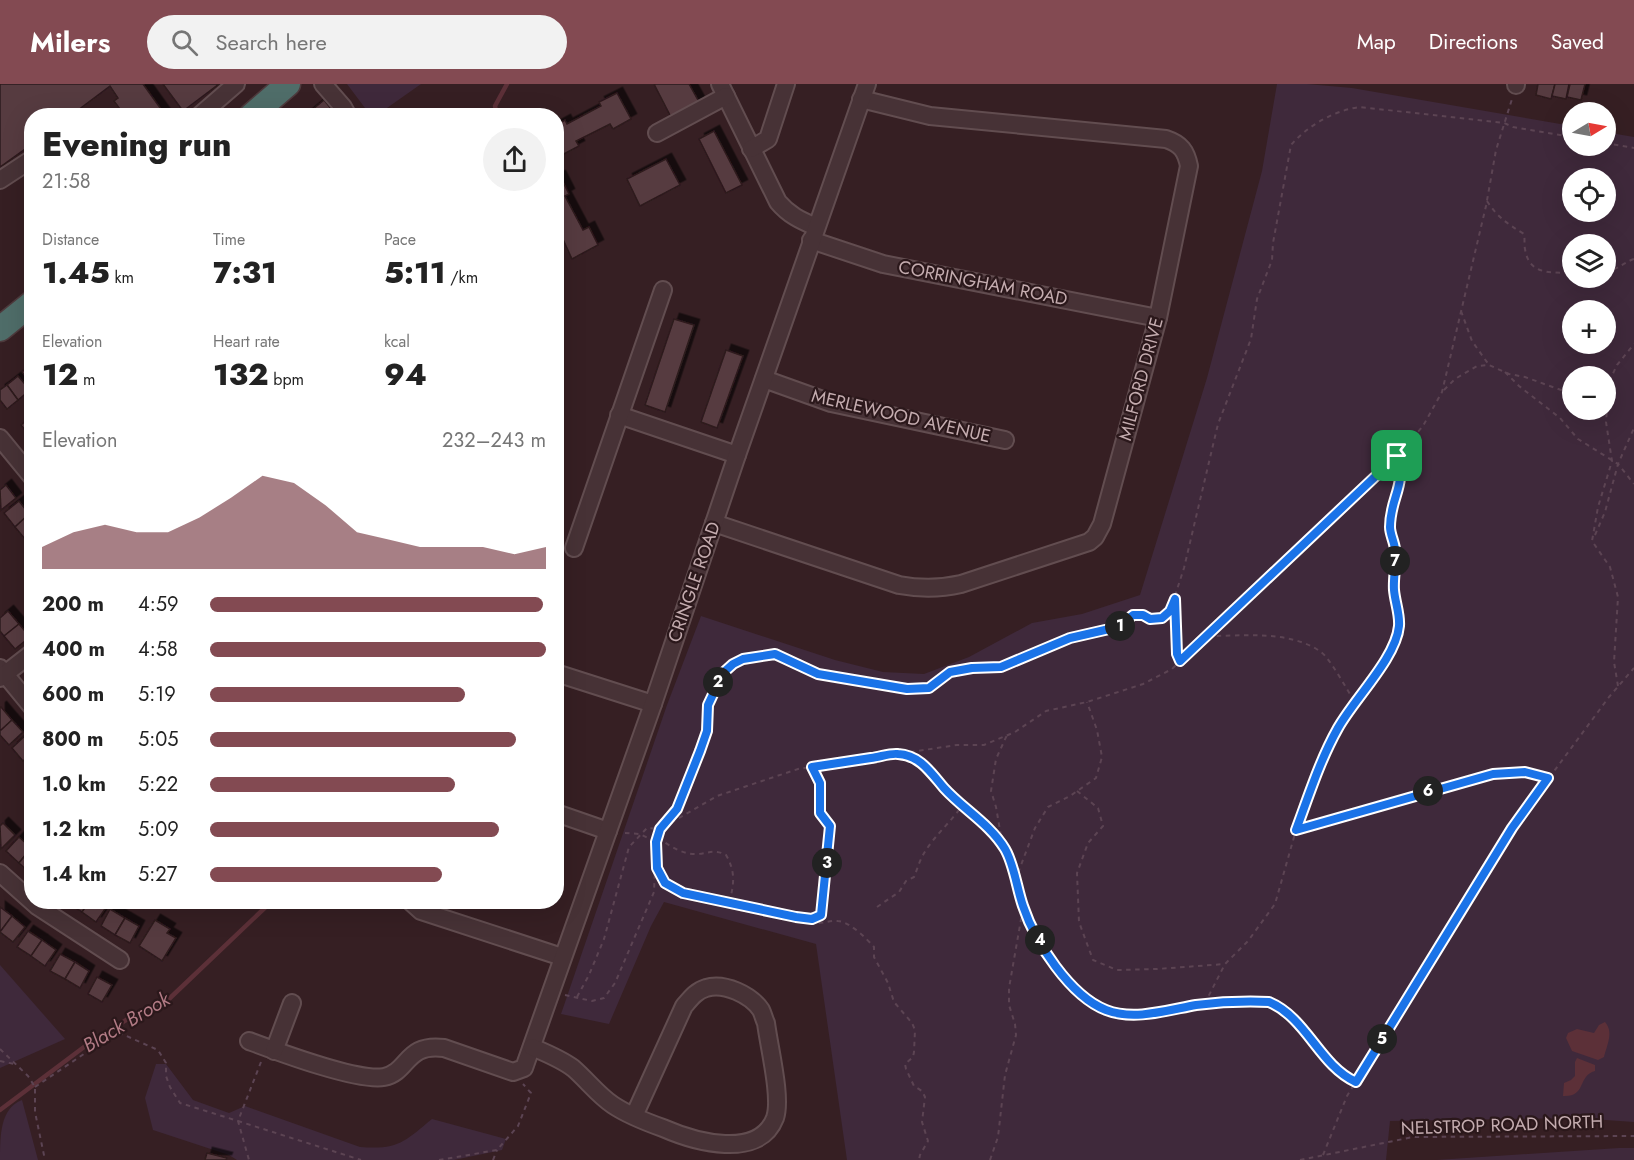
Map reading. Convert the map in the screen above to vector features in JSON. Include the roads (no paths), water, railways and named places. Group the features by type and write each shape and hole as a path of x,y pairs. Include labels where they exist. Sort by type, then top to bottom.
{"highway":[{"path":"261,108 288,84"},
{"path":"0,329 24,310"}],"street":[{"path":"208,108 236,84"},
{"path":"323,84 344,108"},
{"path":"751,148 768,139 786,84"},
{"path":"657,133 723,90"},
{"name":"CORRINGHAM ROAD","path":"723,90 778,202 787,213 813,234 883,264 1158,318"},
{"name":"CRINGLE ROAD","path":"274,1051 357,1076 384,1077 423,1048 434,1047 444,1048 513,1072 524,1068 562,957 614,832 653,704 714,523 864,92"},
{"name":"MILFORD DRIVE","path":"714,523 899,585 920,589 939,589 961,584 1089,542 1095,537 1106,510 1158,318 1189,166 1187,155 1182,148 1166,139 930,116 864,92"},
{"path":"0,180 24,164"},
{"path":"574,548 663,290"},
{"name":"MERLEWOOD AVENUE","path":"764,379 831,403 1005,440"},
{"path":"619,415 737,455"},
{"path":"0,438 24,467"},
{"path":"24,658 2,673 24,698"},
{"path":"564,676 653,704"},
{"path":"564,816 614,832"},
{"path":"0,873 24,894"},
{"path":"42,909 120,960"},
{"path":"419,909 562,957"},
{"path":"532,1047 565,1062 601,1096 634,1116 697,1143 743,1147 757,1142 771,1127 776,1117 777,1102 766,1023 762,1011 753,1000 739,992 719,986 709,987 692,996 684,1006 634,1116"},
{"path":"249,1041 274,1051 292,1003"}],"waterway":[{"name":"Black Brook","path":"495,108 507,84"},
{"name":"Black Brook","path":"0,1110 84,1047 137,1013 169,999 264,909"}]}
